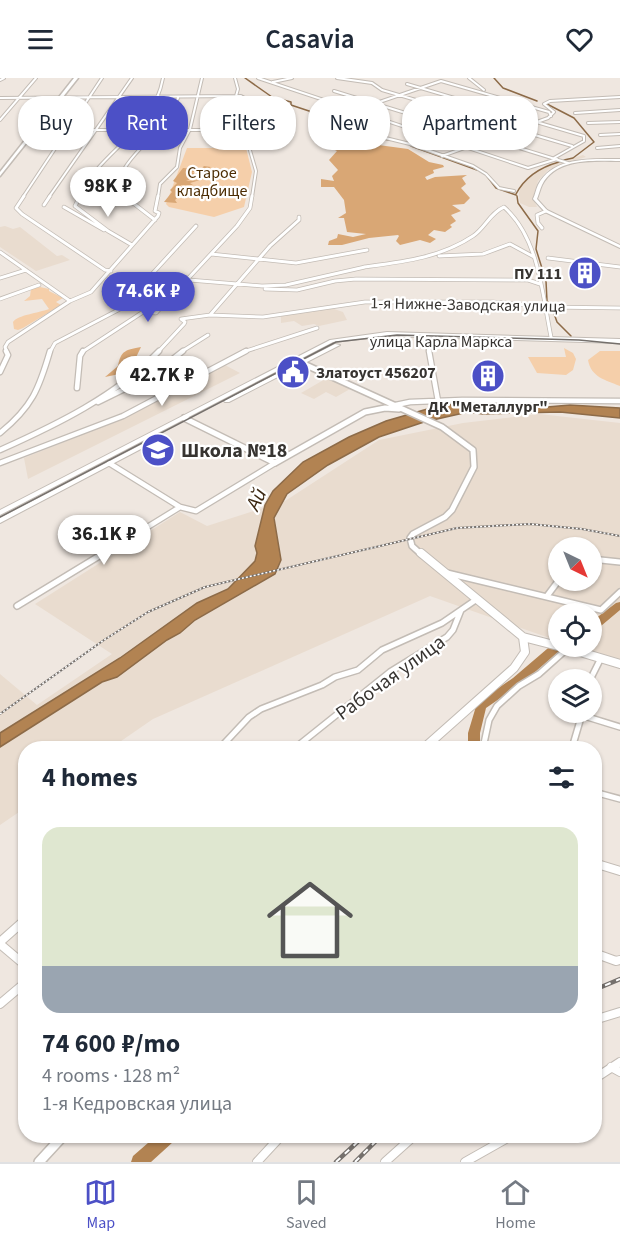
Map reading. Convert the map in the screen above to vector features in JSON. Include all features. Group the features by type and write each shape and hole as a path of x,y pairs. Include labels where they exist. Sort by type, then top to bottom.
{"main road":[{"path":"62,96 76,78"},
{"path":"0,176 20,150"},
{"path":"620,160 561,160 542,181 536,199 546,211 620,247"},
{"name":"улица Карла Маркса","path":"0,513 187,419 332,341 380,334 551,337 620,341"},
{"name":"улица Карла Маркса","path":"298,361 340,344 389,338 576,342 602,340"},
{"name":"улица Карла Маркса","path":"0,521 187,419"}],"street":[{"path":"0,80 4,78"},
{"path":"22,96 36,78"},
{"path":"91,96 102,78"},
{"path":"121,96 132,78"},
{"path":"160,96 163,78"},
{"path":"0,372 8,356 5,347 8,342 70,301 91,292 155,220 159,213 155,211 160,184 177,167 180,148 190,129 196,110 202,78"},
{"path":"236,78 238,96"},
{"path":"258,78 309,96"},
{"path":"271,83 292,78"},
{"path":"338,78 372,83 382,90 403,96"},
{"path":"469,78 486,91"},
{"path":"390,99 441,81 486,91 531,105 549,112 551,116"},
{"path":"407,84 584,136 584,141 572,146 561,160 528,168 473,150"},
{"path":"334,91 350,96"},
{"path":"0,98 18,97"},
{"path":"188,97 200,97"},
{"path":"539,122 554,112 544,103 550,101 620,98"},
{"path":"0,120 18,101"},
{"path":"575,113 620,110"},
{"path":"44,205 106,117"},
{"path":"588,123 620,122"},
{"path":"94,128 106,128"},
{"path":"190,129 200,129"},
{"path":"600,135 620,134"},
{"path":"538,136 572,146"},
{"path":"390,139 473,166 486,174 499,188 514,191"},
{"path":"597,148 620,146"},
{"path":"55,150 16,205 22,214 111,272"},
{"path":"116,150 90,177 75,206 108,231 132,245"},
{"path":"139,150 117,185 118,191 155,220"},
{"path":"76,388 80,356 83,351 143,312 156,313 237,226 250,208 256,171 250,150"},
{"path":"442,156 461,150"},
{"path":"528,150 561,160"},
{"path":"64,207 100,230 108,231"},
{"path":"435,256 480,231 494,213 504,207 514,213 534,257 551,337"},
{"path":"542,228 538,223 537,215 546,211"},
{"path":"80,411 151,361 184,324 185,322 181,320 210,315 236,284 299,220 299,217"},
{"path":"0,433 28,410 37,395 51,348 120,309 196,226"},
{"path":"189,279 262,286 286,285 364,267 435,256 483,254 510,244 534,257"},
{"path":"211,254 296,263 367,250"},
{"path":"0,252 70,301"},
{"path":"548,258 563,258 582,264 607,264 620,267"},
{"path":"364,267 377,266"},
{"path":"0,278 26,270"},
{"path":"265,289 297,290 335,281 356,279 528,280 540,284"},
{"path":"39,285 42,280"},
{"path":"0,299 39,285 53,289"},
{"name":"1-я Нижне-Заводская улица","path":"210,315 263,317 365,302 493,302 546,307 620,308"},
{"path":"0,463 123,416 210,368 248,350 316,328"},
{"path":"0,450 39,434 151,376 197,339 208,335"},
{"path":"427,339 438,401"},
{"path":"298,361 442,427 473,450 474,467 452,510 445,517 417,531 410,538 416,551 523,637 548,643"},
{"path":"109,463 180,507 196,511 385,400"},
{"path":"364,412 394,404 438,401 620,400"},
{"path":"385,408 406,410"},
{"path":"187,419 275,464"},
{"path":"17,606 180,507"},
{"path":"602,560 620,562"},
{"path":"446,573 601,610 620,592"},
{"path":"548,596 551,591"},
{"name":"Рабочая улица","path":"304,741 390,672 447,637 453,630 462,610 477,599"},
{"path":"227,741 249,717 261,709 322,685 335,677 358,670 382,650 442,623 462,610"},
{"path":"432,741 523,658 526,650 523,637"},
{"path":"484,741 485,724 498,703 535,677 550,657"},
{"path":"598,657 620,664"},
{"path":"596,669 601,658"},
{"path":"602,721 620,727"},
{"path":"574,741 579,723"},
{"path":"602,794 620,799"},
{"path":"602,865 620,871"},
{"path":"18,926 0,943 18,959"},
{"path":"602,955 616,961 620,960"},
{"path":"0,1004 18,989"},
{"path":"602,1018 620,1012"},
{"path":"602,1073 620,1062"},
{"path":"611,1067 620,1072"},
{"path":"39,1162 57,1143"},
{"path":"257,1162 275,1143"},
{"path":"385,1162 406,1143"},
{"path":"465,1162 499,1143"}],"shaded area":[{"path":"390,147 410,150 429,162 443,165 444,167 433,170 434,173 425,177 427,180 435,177 467,175 462,178 466,184 461,188 470,198 464,204 452,205 461,211 451,215 456,221 445,232 434,230 428,235 436,239 430,243 420,240 400,245 396,241 398,235 369,238 342,245 328,245 329,241 337,238 338,234 353,237 366,234 347,232 344,218 338,218 346,213 344,200 334,187 321,187 321,179 334,181 332,176 338,170 329,160 337,151 335,150 390,150"},
{"path":"583,155 586,157 548,170 538,181 533,198 537,207 529,207 520,203 521,184 540,169"},
{"path":"204,166 211,167 205,171 216,169 221,171 192,172 196,174 186,181 200,180 190,183 193,185 180,185 186,189 180,189 184,191 175,200 177,203 164,202 172,192 170,190 177,183 173,181 183,168 201,169"},
{"path":"0,227 13,229 20,227 57,256 62,255 70,260 36,271 0,247"},
{"path":"328,307 343,312 347,320 319,326 314,324 302,326 294,321 281,323 281,316"},
{"path":"141,347 129,372 105,377 118,366 125,352"},
{"path":"223,364 240,373 28,479 24,458 122,419"},
{"path":"327,378 350,389 336,397 326,392 314,399 301,393"},
{"path":"533,403 547,407 570,405 620,408 620,418 560,412 483,414 468,412 424,422 379,437 328,465 287,494 274,518 281,560 275,574 195,620 117,677 102,682 0,747 0,733 120,658 197,603 228,589 255,561 257,553 255,546 265,505 273,491 303,462 349,437 386,421 441,405"},
{"path":"539,414 620,423 620,659 602,654 602,603 548,603 548,637 430,596 153,719 121,741 18,741 18,813 0,825 0,674 37,705 112,654 35,604 180,512 207,526 285,501 379,440 463,423"}],"green space":[{"name":"Старое кладбище","path":"188,148 246,150 252,172 244,207 214,217 169,207 166,204"},
{"path":"40,287 49,289 63,298 56,302 61,305 23,328 14,329 13,322 16,320 49,309 42,299 24,301 30,296 31,289"},
{"path":"564,348 573,353 576,359 573,370 566,375 537,373 528,357 566,357"},
{"path":"600,351 620,351 620,386 600,377 592,370 588,360"}],"waterway":[{"path":"245,78 272,97 291,102 291,105 308,111"},
{"path":"494,78 503,88 524,96"},
{"path":"545,103 574,118 594,142 573,158 564,160"},
{"path":"422,150 477,170"},
{"path":"516,194 534,174 559,162"},
{"path":"486,175 496,188 516,195"},
{"path":"517,196 518,203 538,231 536,249 546,281 547,301 551,305 557,322 571,336"},
{"path":"602,619 620,605"},
{"path":"474,741 481,706 517,681 548,655"},
{"path":"139,1162 159,1143"}],"tram line":[{"path":"0,517 336,342 397,335 579,340 620,344"}],"railway":[{"path":"0,714 104,640 148,612 205,587 457,528 530,524 582,529 620,536"},
{"path":"602,987 620,979"},
{"path":"336,1162 356,1143"},
{"path":"355,1162 374,1143"}],"place":[{"name":"ПУ 111","path":"585,273"},
{"name":"Златоуст 456207","path":"293,372"},
{"name":"ДК \"Металлург\"","path":"488,376"},
{"name":"Школа №18","path":"158,450"}],"water label":[{"name":"Ай","path":"256,499"}]}
